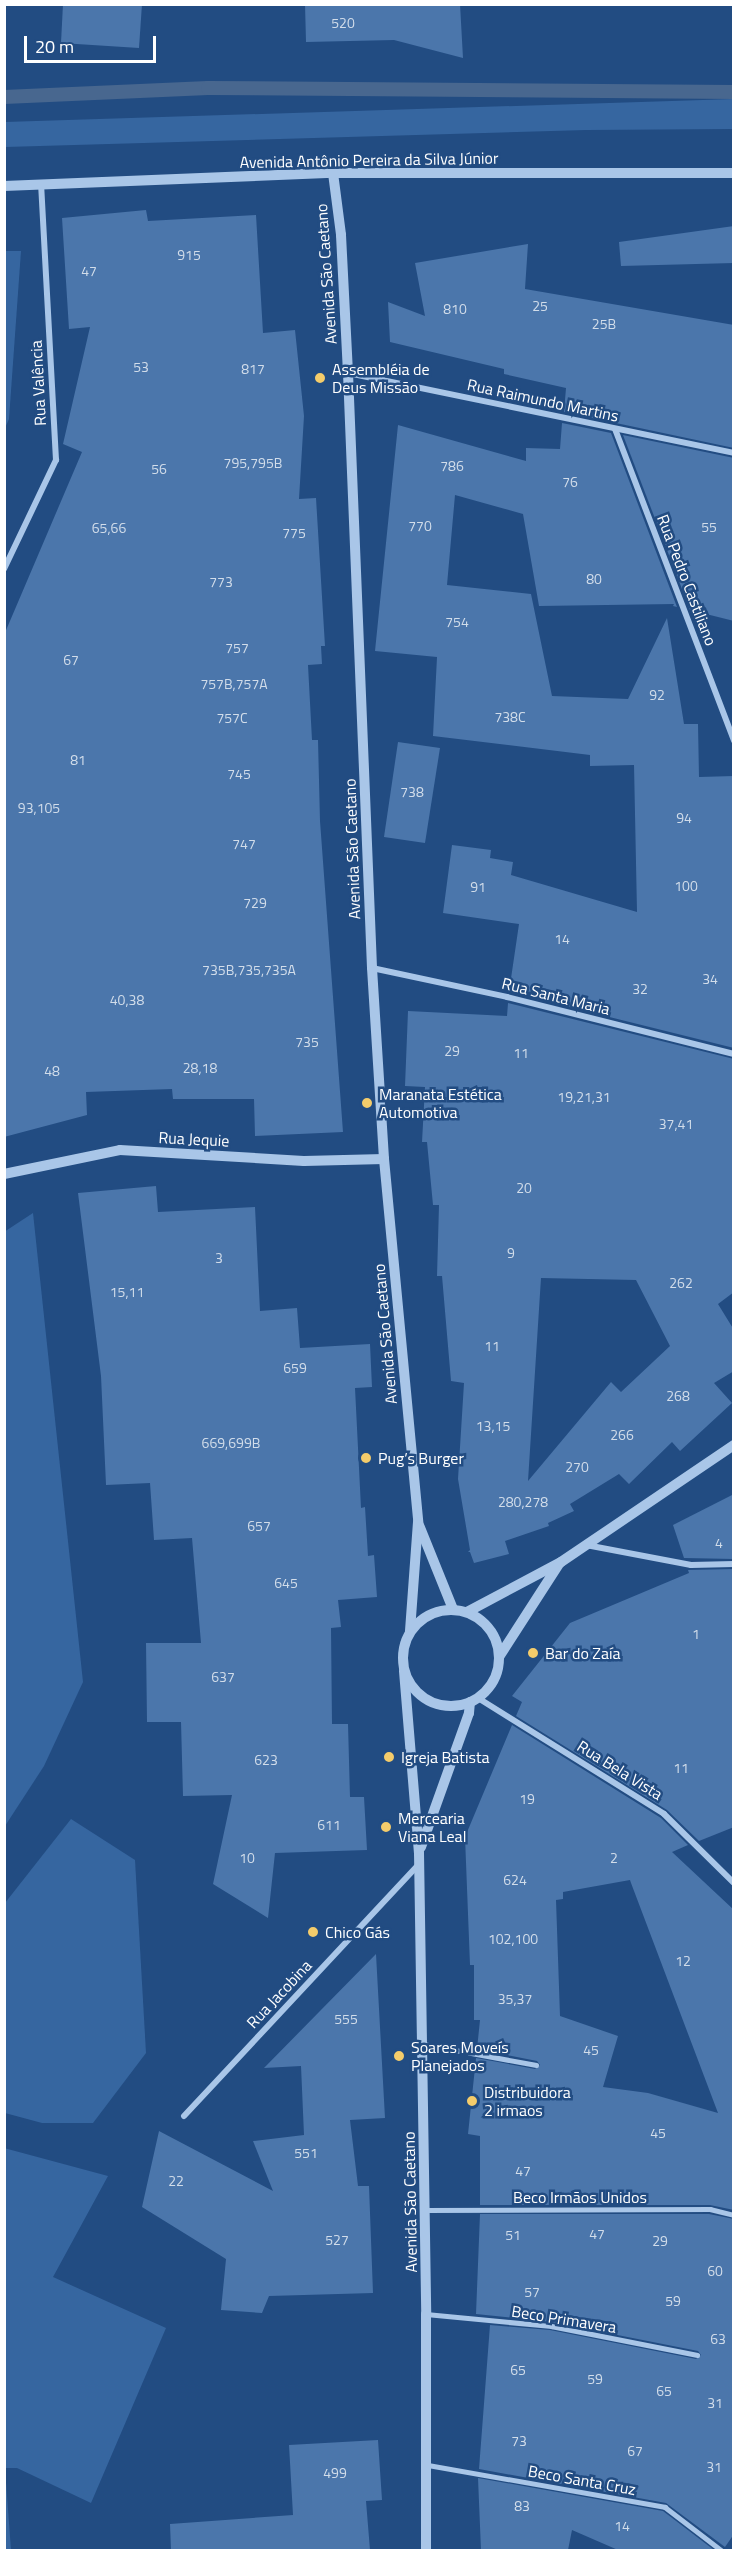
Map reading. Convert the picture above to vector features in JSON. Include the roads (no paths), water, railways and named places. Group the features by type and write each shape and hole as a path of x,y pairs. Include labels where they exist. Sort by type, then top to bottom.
{"street":[{"name":"Avenida Antônio Pereira da Silva Júnior","path":"4,186 333,173 734,173"},
{"name":"Avenida São Caetano","path":"333,173 341,236 372,968 384,1159 418,1522"},
{"name":"Rua Valência","path":"4,569 56,460 41,185"},
{"name":"Rua Raimundo Martins","path":"348,373 734,453"},
{"name":"Rua Pedro Castiliano","path":"615,429 734,741"},
{"name":"Rua Santa Maria","path":"372,968 507,997 734,1054"},
{"name":"Rua Jequie","path":"4,1174 120,1150 304,1161 384,1159"},
{"path":"467,1612 561,1562 734,1445"},
{"path":"418,1522 453,1609"},
{"path":"410,1632 428,1615 453,1609 467,1612 480,1619 490,1629 497,1642 499,1657 497,1673 490,1687 474,1700 454,1706 438,1704 423,1697 411,1686 402,1658 410,1632 418,1522"},
{"path":"584,1545 691,1565 734,1564"},
{"path":"499,1657 561,1562"},
{"name":"Avenida São Caetano","path":"405,1671 419,1858 425,2210 426,2550"},
{"path":"419,1858 474,1700"},
{"name":"Rua Bela Vista","path":"474,1700 664,1814 734,1883"},
{"name":"Rua Jacobina","path":"184,2116 419,1858"}],"lane":[{"path":"423,2044 536,2065"},
{"name":"Beco Irmãos Unidos","path":"425,2210 710,2209 734,2215"},
{"name":"Beco Primavera","path":"426,2314 551,2326 697,2355"},
{"name":"Beco Santa Cruz","path":"425,2465 665,2506 721,2550"}],"waterway":[{"path":"4,97 208,88 734,92"}],"place":[{"name":"Assembléia de Deus Missão","path":"320,378"},
{"name":"Maranata Estética Automotiva","path":"367,1103"},
{"name":"Pug’s Burger","path":"366,1458"},
{"name":"Bar do Zaía","path":"533,1653"},
{"name":"Igreja Batista","path":"389,1757"},
{"name":"Mercearia Viana Leal","path":"386,1827"},
{"name":"Chico Gás","path":"313,1932"},
{"name":"Soares Moveís Planejados","path":"399,2056"},
{"name":"Distribuidora 2 irmaos","path":"472,2101"}]}
